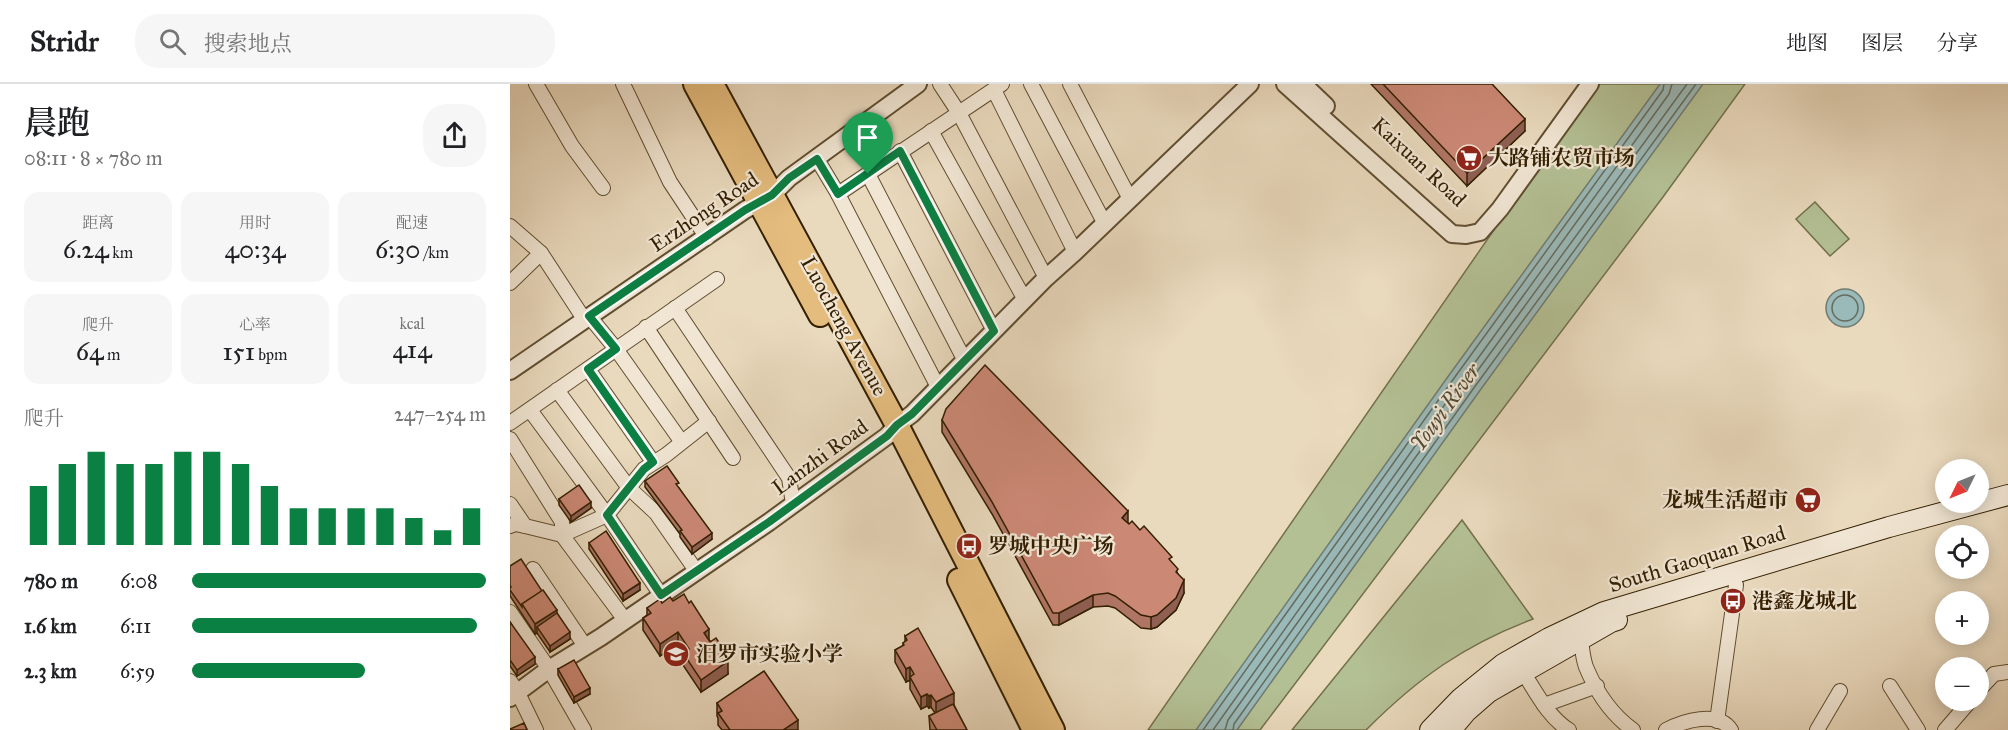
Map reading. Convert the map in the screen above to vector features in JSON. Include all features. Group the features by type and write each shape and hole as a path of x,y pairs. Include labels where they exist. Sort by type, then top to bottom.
{"highway":[{"name":"Luocheng Avenue","path":"695,84 765,199 1053,730"},
{"name":"Luocheng Avenue","path":"712,84 765,199"},
{"name":"Luocheng Avenue","path":"892,430 1034,730"}],"main road":[{"name":"South Gaoquan Road","path":"1430,730 1468,692 1503,664 1549,638 1604,612 1889,527 2008,495"},
{"name":"South Gaoquan Road","path":"1451,730 1466,712 1489,692 1611,622 1919,531 2008,508"}],"street":[{"path":"536,84 573,146 603,188"},
{"path":"623,84 670,182 707,238"},
{"name":"Erzhong Road","path":"510,371 765,199 789,178 918,84"},
{"path":"940,84 959,113 1046,278"},
{"path":"1031,84 1105,224"},
{"path":"1070,84 1130,199"},
{"name":"Lanzhi Road","path":"513,691 697,572 793,504 912,414 1046,278 1250,84"},
{"path":"1285,84 1452,234 1466,234"},
{"name":"Kaixuan Road","path":"1303,84 1466,234 1480,232 1500,209 1590,84"},
{"path":"838,194 998,87 1075,252"},
{"path":"931,131 1025,300"},
{"path":"900,151 994,331"},
{"path":"817,159 838,194 938,387"},
{"path":"868,174 965,361"},
{"path":"510,226 541,254 587,318 616,349 681,441"},
{"path":"510,283 541,254"},
{"path":"510,423 717,279"},
{"path":"675,308 789,478 793,504"},
{"path":"646,327 733,458"},
{"path":"588,369 653,462"},
{"path":"557,390 629,488 656,513 697,572"},
{"path":"530,410 607,515 661,595"},
{"path":"510,526 515,524 562,535 607,515 644,469 666,455 709,421"},
{"path":"510,439 562,522 562,535 624,620"},
{"path":"510,504 525,526"},
{"path":"533,569 585,646"},
{"path":"1717,721 1736,585"},
{"path":"510,612 549,669 584,730"},
{"path":"1581,640 1586,666 1606,704 1621,721 1634,730"},
{"path":"1523,672 1544,705 1558,722 1569,730"},
{"path":"1989,680 1994,674 2008,672"},
{"path":"1544,705 1597,686"},
{"path":"1890,686 1918,730"},
{"path":"513,691 536,730"},
{"path":"1817,730 1840,691"},
{"path":"1945,730 1961,711"},
{"path":"1666,730 1698,718 1717,721 1731,730"}],"green space":[{"path":"1600,84 1745,84 1663,197 1260,730 1148,730 1516,198"},
{"path":"1815,202 1849,239 1830,256 1796,219"},
{"path":"1462,520 1533,619 1485,640 1443,665 1404,694 1366,730 1292,730"}],"water":[{"name":"Youyi River","path":"1660,84 1703,84 1237,730 1196,730 1447,378"},
{"path":"1845,289 1858,295 1864,308 1858,321 1845,327 1832,321 1826,308 1832,295"}],"building":[{"name":"大路铺农贸市场","path":"1383,84 1492,84 1525,119 1467,173"},
{"path":"985,365 1128,511 1122,518 1129,524 1132,521 1140,530 1144,526 1172,557 1169,559 1178,569 1176,572 1184,580 1176,598 1157,615 1151,617 1141,615 1108,593 1093,595 1059,613 1053,613 992,502 942,420 946,409"},
{"path":"667,466 679,483 676,484 712,533 692,547 645,481"},
{"path":"579,485 591,502 571,516 559,499"},
{"path":"606,531 640,583 623,594 589,543"},
{"path":"521,559 542,591 522,604 522,607 510,590 510,566"},
{"path":"543,590 557,610 535,624 522,604"},
{"path":"684,594 709,629 704,633 710,642 716,638 725,651 722,653 728,661 701,680 683,653 689,649 678,632 660,644 643,618 651,613 647,608 660,599 662,603 670,597 673,601"},
{"path":"557,613 570,632 550,646 537,627"},
{"path":"510,622 535,657 517,670 510,660"},
{"path":"918,628 954,693 936,702 931,695 921,697 910,677 914,674 910,667 906,669 895,650 904,645 903,643 907,640 905,636"},
{"path":"574,660 590,688 574,697 558,669"},
{"path":"764,671 798,720 783,730 730,730 718,713 722,711 717,703"},
{"path":"953,704 967,730 937,730 929,716"},
{"path":"524,723 527,730 510,730 510,729"}],"place":[{"name":"大路铺农贸市场","path":"1469,158"},
{"name":"龙城生活超市","path":"1808,500"},
{"name":"罗城中央广场","path":"969,546"},
{"name":"港鑫龙城北","path":"1733,601"},
{"name":"汨罗市实验小学","path":"676,654"}],"route":[{"path":"900,151 994,331 912,414 887,436 769,522 661,595 607,515 644,469 653,462 588,369 616,349 589,316 707,238 745,210 772,195 789,178 817,159 838,194 868,174 900,151"}]}
